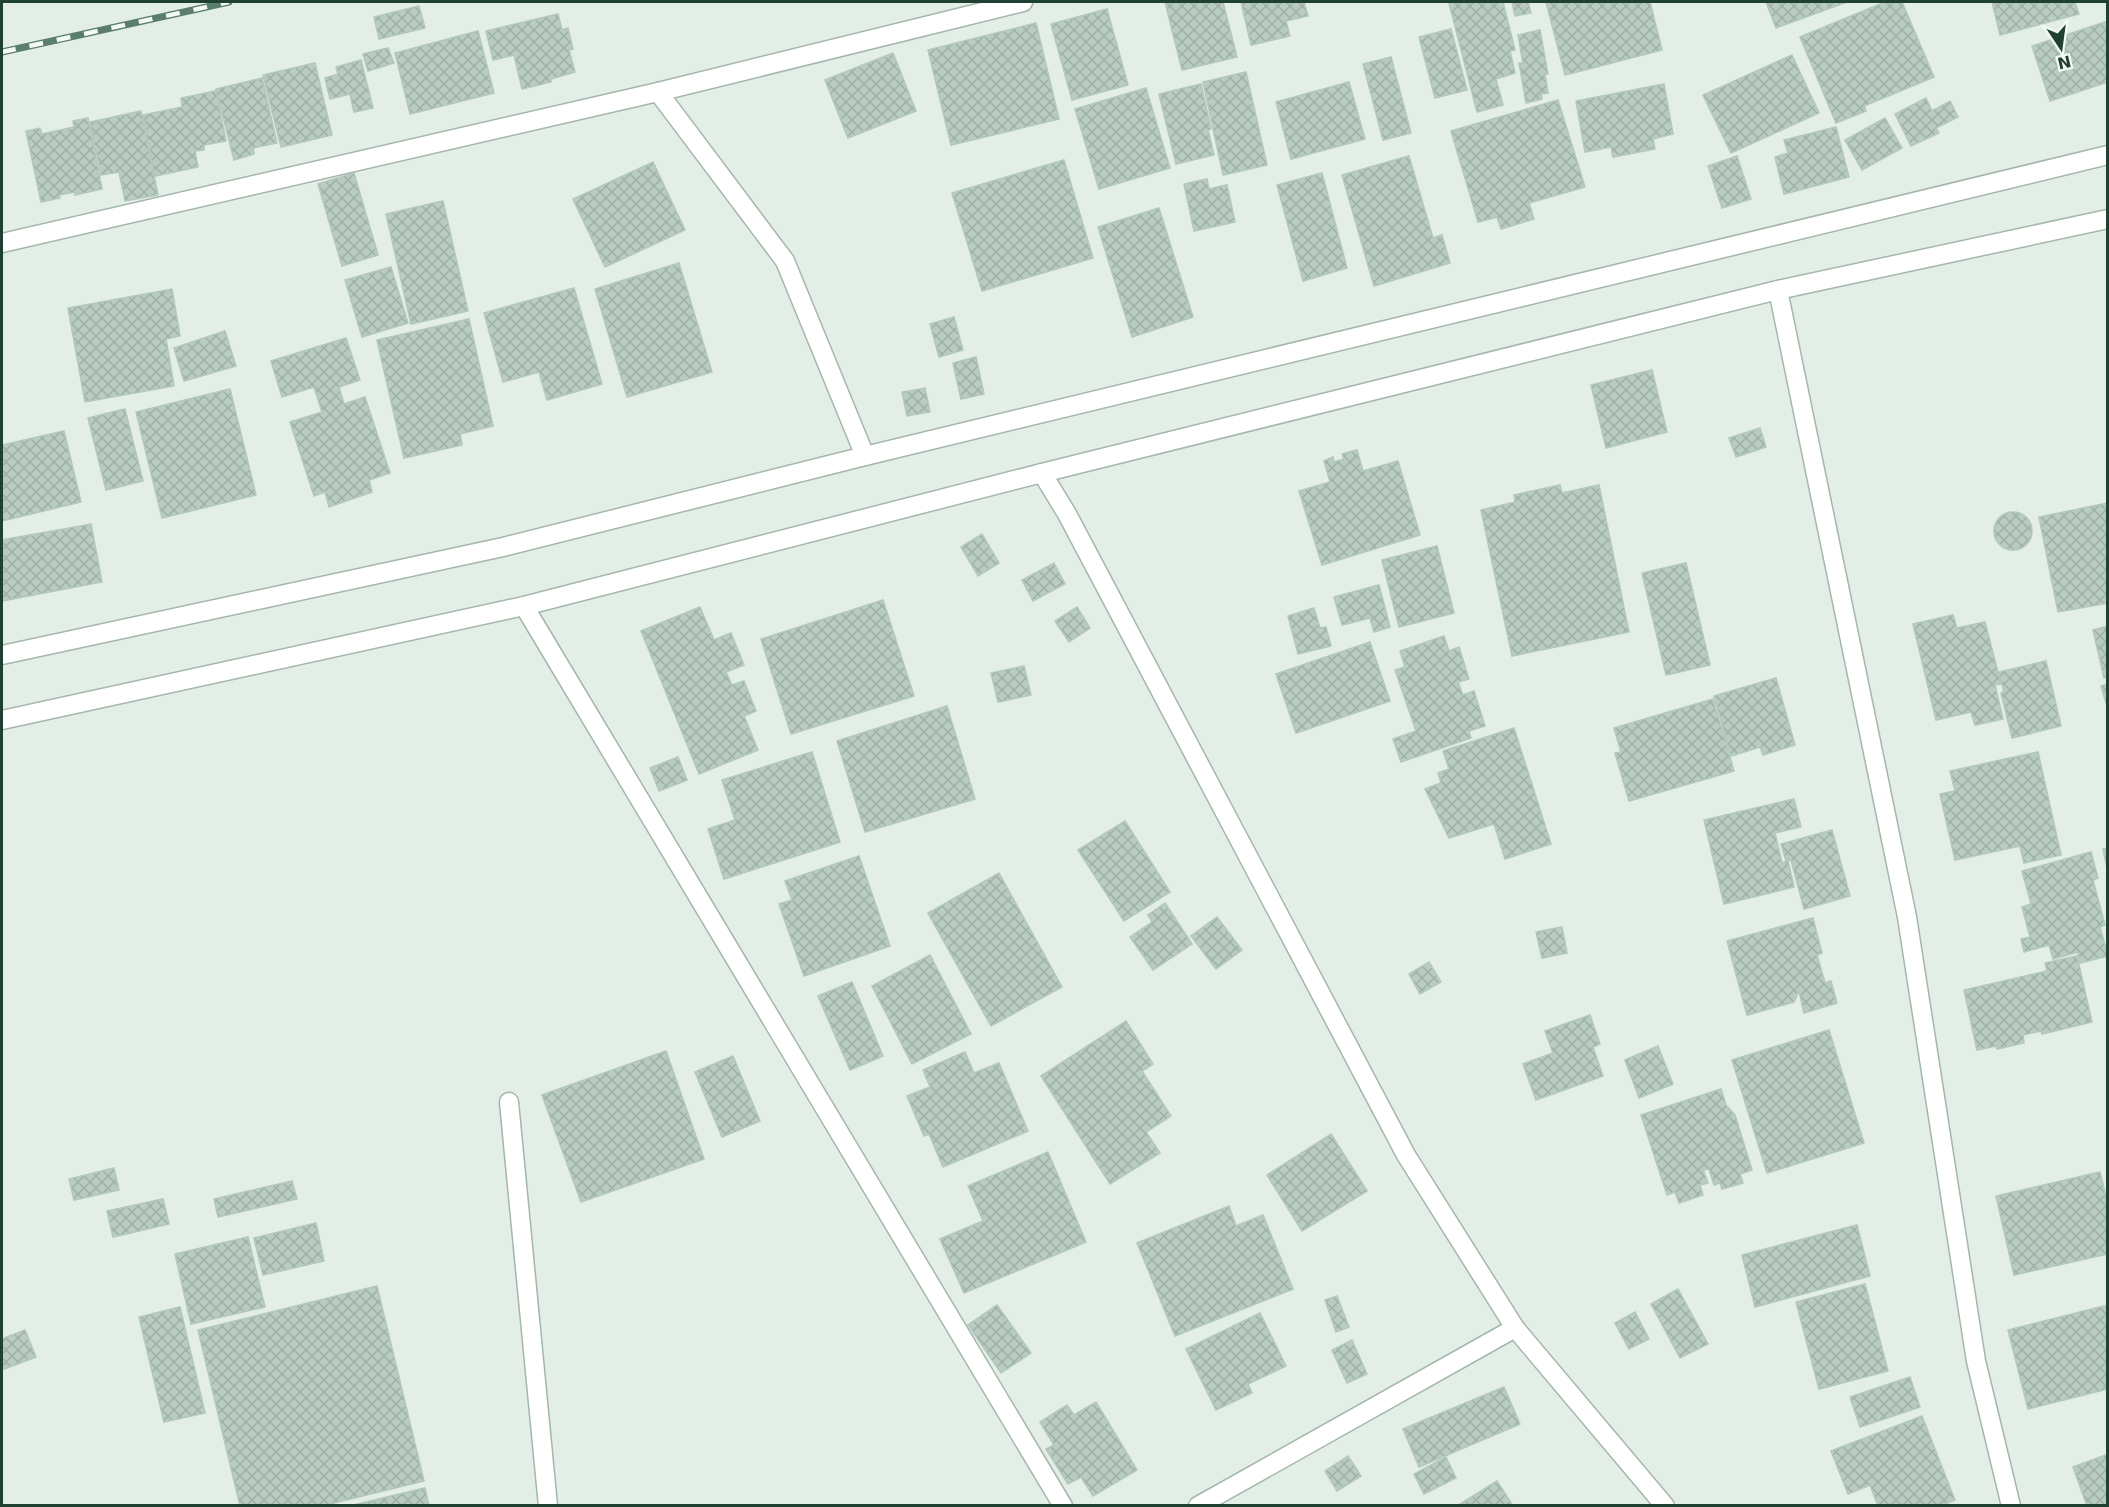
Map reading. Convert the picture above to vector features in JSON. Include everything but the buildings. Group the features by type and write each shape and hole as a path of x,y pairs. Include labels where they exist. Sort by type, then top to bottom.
{"street":[{"path":"2,243 658,92 1023,2"},
{"path":"658,92 785,261 866,456"},
{"path":"2,655 503,547 866,456 2108,155"},
{"path":"2,720 524,606 1042,472 1778,290 2108,219"},
{"path":"1778,290 1907,917 1976,1361 2011,1506"},
{"path":"1042,472 1073,525 1406,1155 1515,1328 1665,1506"},
{"path":"524,606 1064,1506"},
{"path":"509,1102 548,1506"},
{"path":"1198,1506 1515,1328"}],"railway":[{"path":"2,52 229,2"}]}
